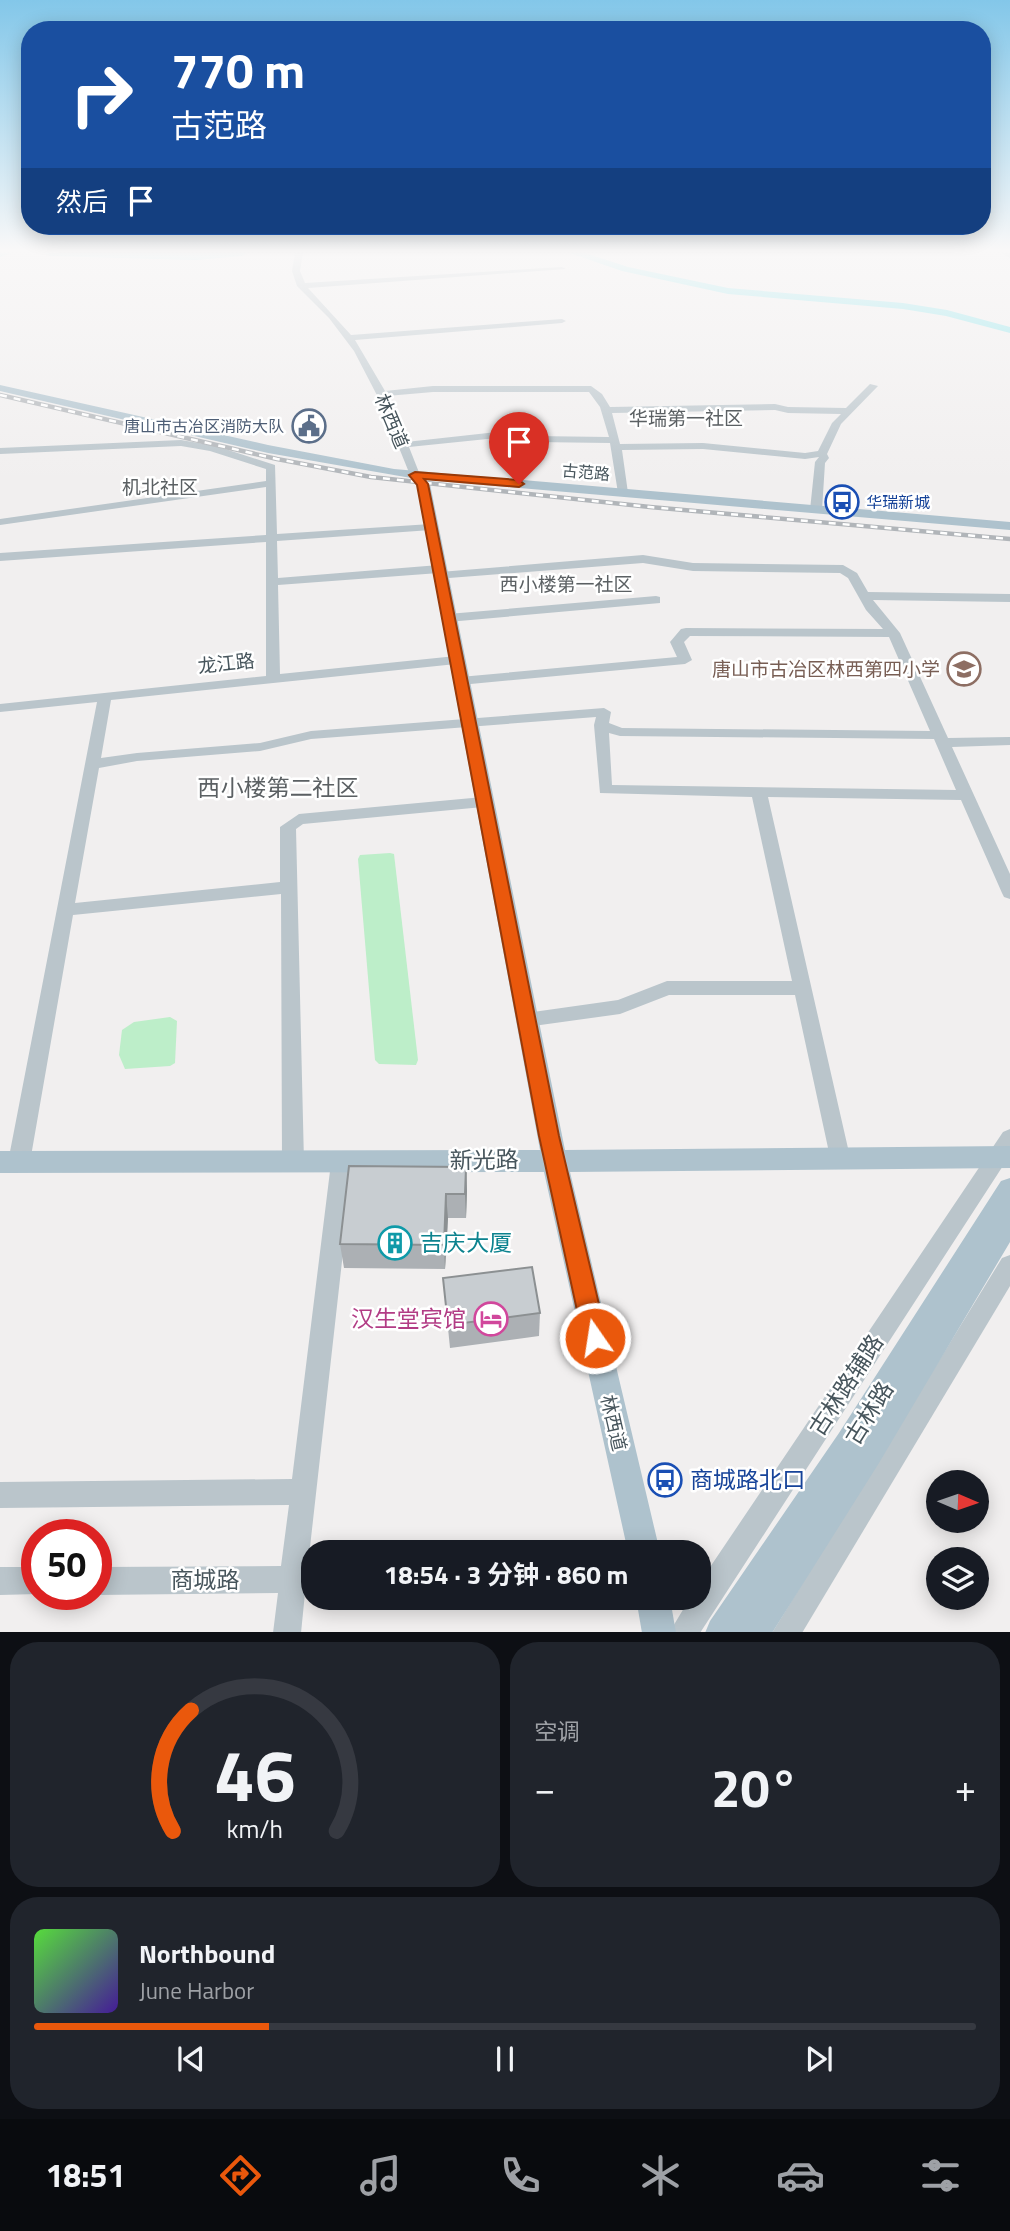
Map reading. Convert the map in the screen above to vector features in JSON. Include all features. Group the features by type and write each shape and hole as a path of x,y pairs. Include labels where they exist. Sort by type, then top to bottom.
{"main road":[{"name":"古范路","path":"0,388 307,457 415,475 1010,526"},
{"name":"林西道","path":"415,475 423,484 554,1159 641,1540"},
{"name":"新光路","path":"10,1162 342,1163 840,1157 1006,1150"},
{"name":"古林路","path":"723,1632 850,1444 1010,1189"},
{"name":"古林路","path":"753,1632 868,1452 1010,1218"},
{"path":"655,1610 659,1632"}],"street":[{"name":"林西道","path":"342,329 372,374 415,475"},
{"path":"349,338 460,329"},
{"path":"817,510 821,458 838,423 873,386"},
{"path":"381,394 433,389 583,387 596,391 608,410 624,492"},
{"path":"608,410 775,407 788,410 848,411"},
{"path":"402,445 497,435 703,446 821,458"},
{"path":"0,451 170,442 191,444 268,464 271,467 273,677"},
{"path":"0,522 271,483"},
{"path":"0,557 431,527"},
{"path":"272,582 643,559 692,567 843,569 853,576 876,615 894,633 1010,893"},
{"path":"864,596 1010,598"},
{"path":"448,618 656,600"},
{"path":"460,681 685,660 677,642 686,632 894,633"},
{"name":"龙江路","path":"0,708 273,677 456,660"},
{"path":"10,1162 66,910 105,696"},
{"path":"94,764 137,757 260,747 311,735 604,712 601,725 605,790 967,795"},
{"path":"601,725 620,732 1010,741"},
{"path":"759,793 800,988 840,1157"},
{"path":"293,1162 288,827 299,818 483,802"},
{"path":"66,910 288,887"},
{"path":"526,1020 620,1007 667,989 800,988"},
{"name":"古林路辅路","path":"684,1632 1006,1150"},
{"path":"303,1540 304,1492 342,1163"},
{"path":"787,1632 1010,1265"},
{"path":"0,1495 304,1492"},
{"name":"商城路","path":"112,1581 301,1579"},
{"path":"0,1581 21,1581"},
{"path":"287,1632 301,1586"}],"green space":[{"path":"394,854 418,1060 416,1065 379,1064 375,1060 358,859 360,855"},
{"path":"170,1017 177,1021 175,1063 170,1066 125,1069 119,1055 122,1030 134,1022"}],"building":[{"name":"吉庆大厦","path":"349,1166 466,1167 465,1194 446,1194 444,1245 340,1244"},
{"path":"532,1267 540,1313 448,1325 443,1278"}],"railway":[{"path":"0,395 277,459 371,477 650,507 1010,539"}],"place":[{"name":"唐山市古冶区消防大队","path":"309,426"},
{"name":"华瑞新城","path":"842,502"},
{"name":"唐山市古冶区林西第四小学","path":"964,669"},
{"name":"吉庆大厦","path":"395,1243"},
{"name":"汉生堂宾馆","path":"491,1319"},
{"name":"商城路北口","path":"665,1480"}],"district":[{"name":"华瑞第一社区","path":"686,418"},
{"name":"机北社区","path":"160,487"},
{"name":"西小楼第一社区","path":"566,584"},
{"name":"西小楼第二社区","path":"278,788"}],"route":[{"path":"519,484 415,475 423,484 549,1136 595,1338"}]}
